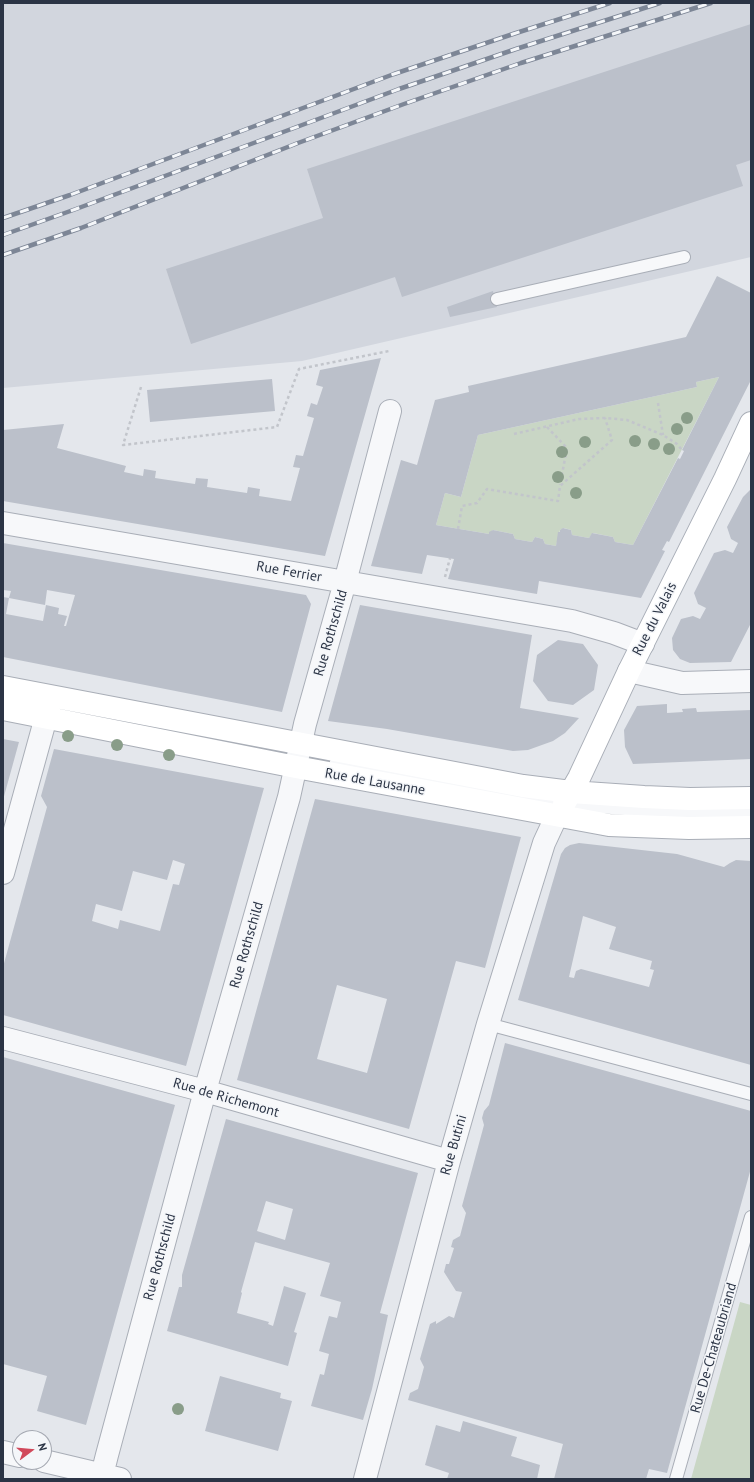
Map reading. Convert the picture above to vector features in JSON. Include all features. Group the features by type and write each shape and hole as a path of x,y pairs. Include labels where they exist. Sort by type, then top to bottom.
{"main road":[{"name":"Rue du Valais","path":"564,803 629,671 745,448 751,423"},
{"path":"3,687 49,707 298,755 490,780 564,803 619,826 689,828 751,827"},
{"path":"3,709 49,707"},
{"path":"564,803 751,798"}],"street":[{"name":"Rue Rothschild","path":"108,1478 204,1091 287,803 305,724 345,582 390,411"},
{"name":"Rue Ferrier","path":"3,523 572,621 614,633 643,644"},
{"path":"629,671 682,683 751,681"},
{"path":"3,873 49,707"},
{"name":"Rue Butini","path":"365,1479 449,1161 488,1024 544,843 564,803"},
{"name":"Rue de Richemont","path":"3,1038 204,1091 449,1161"},
{"path":"52,1463 108,1478"}],"lane":[{"path":"497,298 684,257"},
{"path":"3,698 49,707"},
{"path":"564,803 652,811 751,811"},
{"path":"488,1024 751,1094"},
{"name":"Rue De-Chateaubriand","path":"676,1479 751,1218"}],"path":[{"path":"141,387 123,445 278,427 298,369 389,352"},
{"path":"658,403 663,435"},
{"path":"560,486 612,440 605,418"},
{"path":"514,434 579,419 605,418 628,420 663,435 678,444 682,450"},
{"path":"458,528 462,506 477,503 487,489 558,501 567,448 546,426"},
{"path":"444,581 450,558"}],"shaded area":[{"path":"3,3 751,3 751,257 302,361 3,388"}],"green space":[{"path":"719,377 633,545 615,542 613,537 593,533 589,538 572,535 571,530 564,528 560,530 556,546 545,544 543,539 535,537 532,542 515,539 513,534 493,530 489,534 436,525 445,493 461,497 478,435 697,387 696,382"},
{"path":"740,1302 751,1305 751,1479 691,1479"}],"building":[{"path":"751,24 751,160 736,165 743,186 402,297 395,277 191,344 166,269 323,218 307,169"},
{"path":"717,276 751,293 751,380 669,542 667,541 662,550 665,551 641,598 539,581 537,594 448,579 454,559 427,555 422,574 371,566 401,460 417,465 435,400 469,392 468,386 686,337","holes":["719,377 682,450 684,451 680,459 678,458 633,545 615,542 613,537 592,533 589,538 572,535 571,530 563,528 560,532 558,532 556,546 545,544 543,539 535,537 532,542 515,539 513,534 493,530 489,532 489,534 436,525 445,493 461,497 478,435 697,387 696,382"]},
{"path":"493,291 497,307 450,317 447,307"},
{"path":"381,358 325,556 3,501 3,430 64,424 57,448 126,466 124,472 143,476 144,469 156,471 155,478 195,484 196,478 208,479 207,487 247,493 248,487 260,489 259,496 291,501 300,468 293,467 296,455 303,456 314,418 307,416 311,403 317,405 323,387 316,385 320,370"},
{"path":"272,379 275,411 150,422 147,390"},
{"path":"751,489 751,623 731,662 690,663 680,659 673,650 672,638 681,619 693,616 700,619 706,608 698,604 694,593 714,553 725,550 733,553 738,543 731,539 727,527 743,497"},
{"path":"3,543 306,595 311,604 282,712 3,657 3,597 9,598 11,591 3,590","holes":["47,590 75,595 66,626 64,626 67,616 58,614 59,608 46,605 43,621 6,614 9,598 45,605"]},
{"path":"360,605 532,635 520,708 579,718 565,733 553,741 528,750 513,751 387,729 328,721"},
{"path":"558,640 583,644 598,665 594,690 573,705 548,701 533,681 537,655"},
{"path":"667,704 667,713 683,712 682,709 696,708 697,712 751,710 751,759 633,764 625,747 624,730 637,706"},
{"path":"3,739 19,742 3,800"},
{"path":"54,749 264,788 186,1066 3,1015 3,967 47,807 41,796","holes":["173,860 185,864 179,885 173,884 160,931 120,920 118,929 92,921 96,904 122,911 133,871 167,880"]},
{"path":"315,799 521,837 485,968 456,961 409,1129 237,1080","holes":["337,985 387,999 367,1073 317,1059"]},
{"path":"579,843 677,854 724,867 736,860 751,861 751,1065 518,1000 561,854 565,848","holes":["583,916 616,927 609,949 652,961 650,969 654,970 649,987 581,969 576,971 574,978 569,977"]},
{"path":"505,1043 751,1111 751,1168 667,1473 649,1469 646,1479 554,1479 563,1444 408,1400 410,1393 418,1389 424,1367 420,1359 430,1324 436,1321 436,1324 449,1316 454,1318 462,1292 456,1291 444,1272 446,1264 449,1264 454,1248 451,1247 453,1240 460,1236 466,1213 462,1206 484,1125 482,1118 484,1111 489,1105"},
{"path":"3,1057 175,1105 86,1425 37,1411 47,1376 3,1364"},
{"path":"226,1119 418,1173 380,1313 388,1315 372,1389 363,1420 311,1406 320,1374 324,1375 329,1354 319,1351 329,1316 337,1318 341,1302 320,1296 330,1263 255,1242 241,1292 237,1313 269,1322 268,1324 273,1326 284,1286 306,1293 294,1332 297,1333 288,1366 167,1331 179,1287 182,1287 182,1275","holes":["266,1201 293,1209 285,1240 257,1231"]},
{"path":"220,1376 281,1393 280,1398 292,1401 278,1451 205,1431"},
{"path":"463,1421 517,1437 511,1456 540,1465 537,1479 447,1479 449,1473 425,1465 436,1425 460,1432"}],"railway":[{"path":"3,218 70,195 394,74 610,3"},
{"path":"3,235 399,89 516,49 660,3"},
{"path":"3,255 81,228 298,143 404,104 521,63 711,3"}]}
